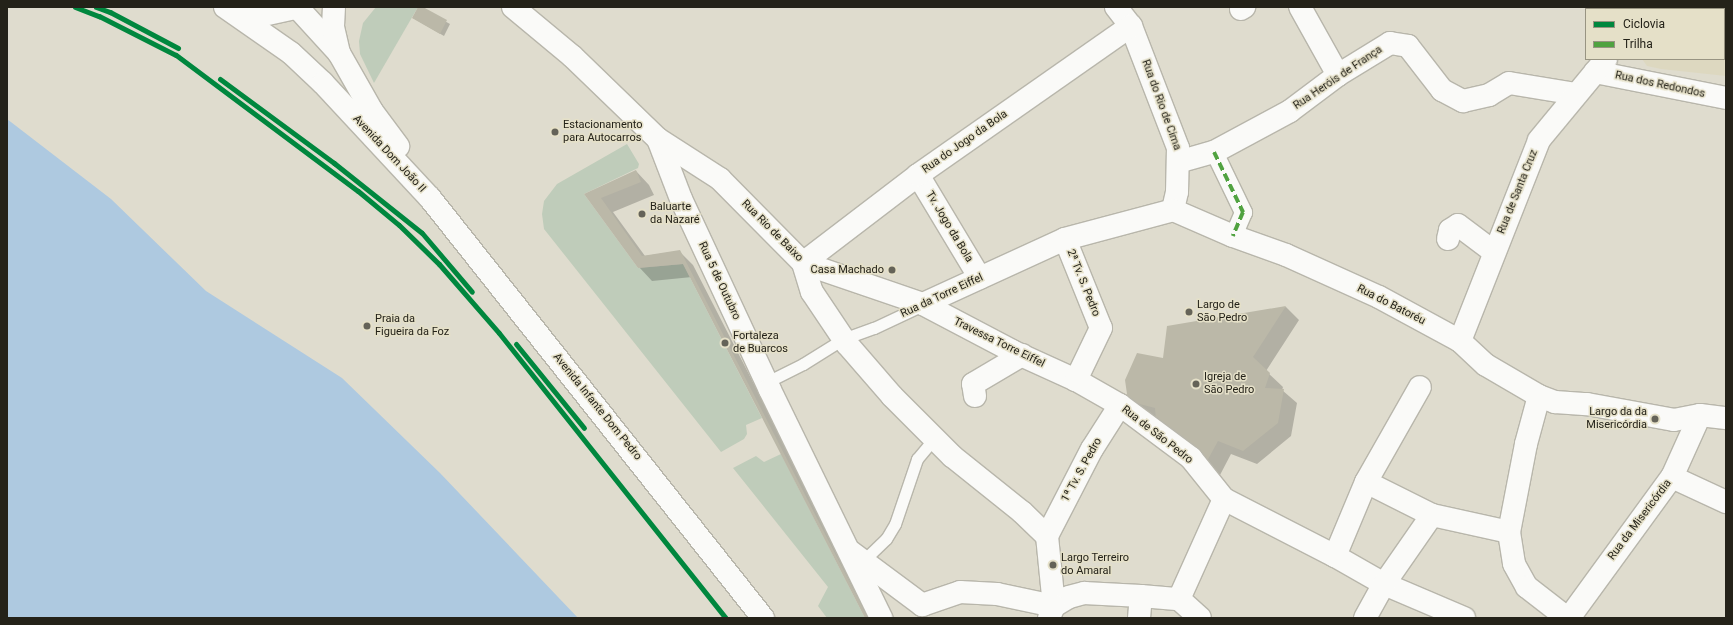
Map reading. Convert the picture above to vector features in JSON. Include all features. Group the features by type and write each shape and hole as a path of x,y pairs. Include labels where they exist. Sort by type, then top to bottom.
{"street":[{"name":"Avenida Dom João II","path":"225,7 245,19 291,52 318,78 430,198"},
{"name":"Avenida Dom João II","path":"298,7 339,53 372,111 417,171 430,198"},
{"path":"245,19 298,7"},
{"path":"334,7 334,27 339,53"},
{"name":"Rua 5 de Outubro","path":"513,7 572,56 658,139 681,199 767,382 855,556 882,618"},
{"name":"Rua do Rio de Cima","path":"1116,7 1131,26 1178,148 1177,192 1173,210"},
{"path":"1300,7 1338,75"},
{"name":"Rua do Jogo da Bola","path":"803,263 918,175 1131,26"},
{"name":"Rua Heróis de França","path":"1178,162 1214,152 1290,110 1338,75 1390,43 1408,46 1442,90 1463,101 1489,95 1509,83 1576,94"},
{"name":"Rua de Santa Cruz","path":"1460,341 1539,140 1600,66"},
{"name":"Rua dos Redondos","path":"1600,66 1726,98"},
{"name":"Rua Rio de Baixo","path":"658,139 720,179 803,263 923,304"},
{"path":"1214,152 1242,212 1232,236"},
{"name":"Tv. Jogo da Bola","path":"918,175 980,278"},
{"name":"Avenida Infante Dom Pedro","path":"430,198 763,618"},
{"name":"Rua da Torre Eiffel","path":"923,304 1065,239 1173,210"},
{"name":"Rua do Batoréu","path":"1173,210 1232,236 1286,255 1379,297 1460,341 1486,365 1539,396 1555,402 1588,404 1674,420 1700,415 1726,418"},
{"path":"1448,240 1450,230 1458,225 1494,252"},
{"name":"2ª Tv. S. Pedro","path":"1065,239 1101,328 1076,380"},
{"path":"803,263 812,292 843,339 892,396 952,456 1022,512 1047,536 1052,612"},
{"name":"Travessa Torre Eiffel","path":"923,304 1022,356 1076,380"},
{"path":"975,396 973,384 1022,356"},
{"name":"Rua de São Pedro","path":"1076,380 1120,405 1191,458 1224,499 1335,556 1384,584 1464,618"},
{"path":"1335,556 1366,482 1420,387"},
{"path":"1539,396 1526,444 1509,532 1514,564 1527,587 1568,618"},
{"name":"1ª Tv. S. Pedro","path":"1047,536 1092,449 1120,405"},
{"name":"Rua da Misericórdia","path":"1568,618 1672,477 1700,415"},
{"path":"1672,477 1726,502"},
{"path":"1366,482 1432,515 1509,532"},
{"path":"1179,599 1224,499"},
{"path":"1365,618 1384,584 1432,515"},
{"path":"855,556 939,618"},
{"path":"922,605 960,592 998,594 1052,612"},
{"path":"1052,612 1068,597 1084,594 1141,596 1179,599 1200,618"},
{"path":"1139,618 1141,596"}],"lane":[{"name":"Rua da Torre Eiffel","path":"767,382 803,364 843,339 874,328 923,304"},
{"path":"855,556 886,538 895,524 918,459 934,439"}],"shaded area":[{"path":"1726,7 1726,76 1661,69 1647,66 1643,60 1725,60 1725,8 1668,8"}],"green space":[{"path":"376,7 418,7 374,83 360,54 359,41 363,23"},
{"path":"627,144 639,164 638,168 584,194 638,268 683,264 762,418 746,425 747,434 744,439 721,452 544,229 542,214 544,201 557,184"},
{"path":"781,454 865,618 827,618 818,606 828,587 733,468 756,456 764,462"}],"water":[{"path":"7,119 111,199 206,291 342,378 440,473 578,618 7,618"}],"building":[{"path":"418,7 423,7 447,20 440,34 412,18"},
{"name":"Fortaleza de Buarcos","path":"636,170 641,182 601,198 642,256 680,250 868,618 865,618 683,264 638,268 584,194"},
{"name":"Igreja de São Pedro","path":"1286,306 1253,357 1270,373 1265,388 1284,389 1278,423 1243,451 1218,441 1206,463 1156,421 1155,408 1128,401 1125,380 1137,353 1163,358 1167,326"}],"marked path":[{"path":"1214,152 1243,212 1233,236"}],"cycle path":[{"path":"75,7 99,16 176,55 358,191 399,225 439,264 499,333 726,618"},
{"path":"96,7 110,12 178,48"},
{"path":"220,79 334,163 422,233 472,292"},
{"path":"516,344 584,428"}],"place":[{"name":"Estacionamento para Autocarros","path":"555,132"},
{"name":"Baluarte da Nazaré","path":"642,214"},
{"name":"Casa Machado","path":"892,270"},
{"name":"Largo de São Pedro","path":"1189,312"},
{"name":"Praia da Figueira da Foz","path":"367,326"},
{"name":"Fortaleza de Buarcos","path":"725,343"},
{"name":"Igreja de São Pedro","path":"1196,384"},
{"name":"Largo da da Misericórdia","path":"1655,419"},
{"name":"Largo Terreiro do Amaral","path":"1053,565"}]}
